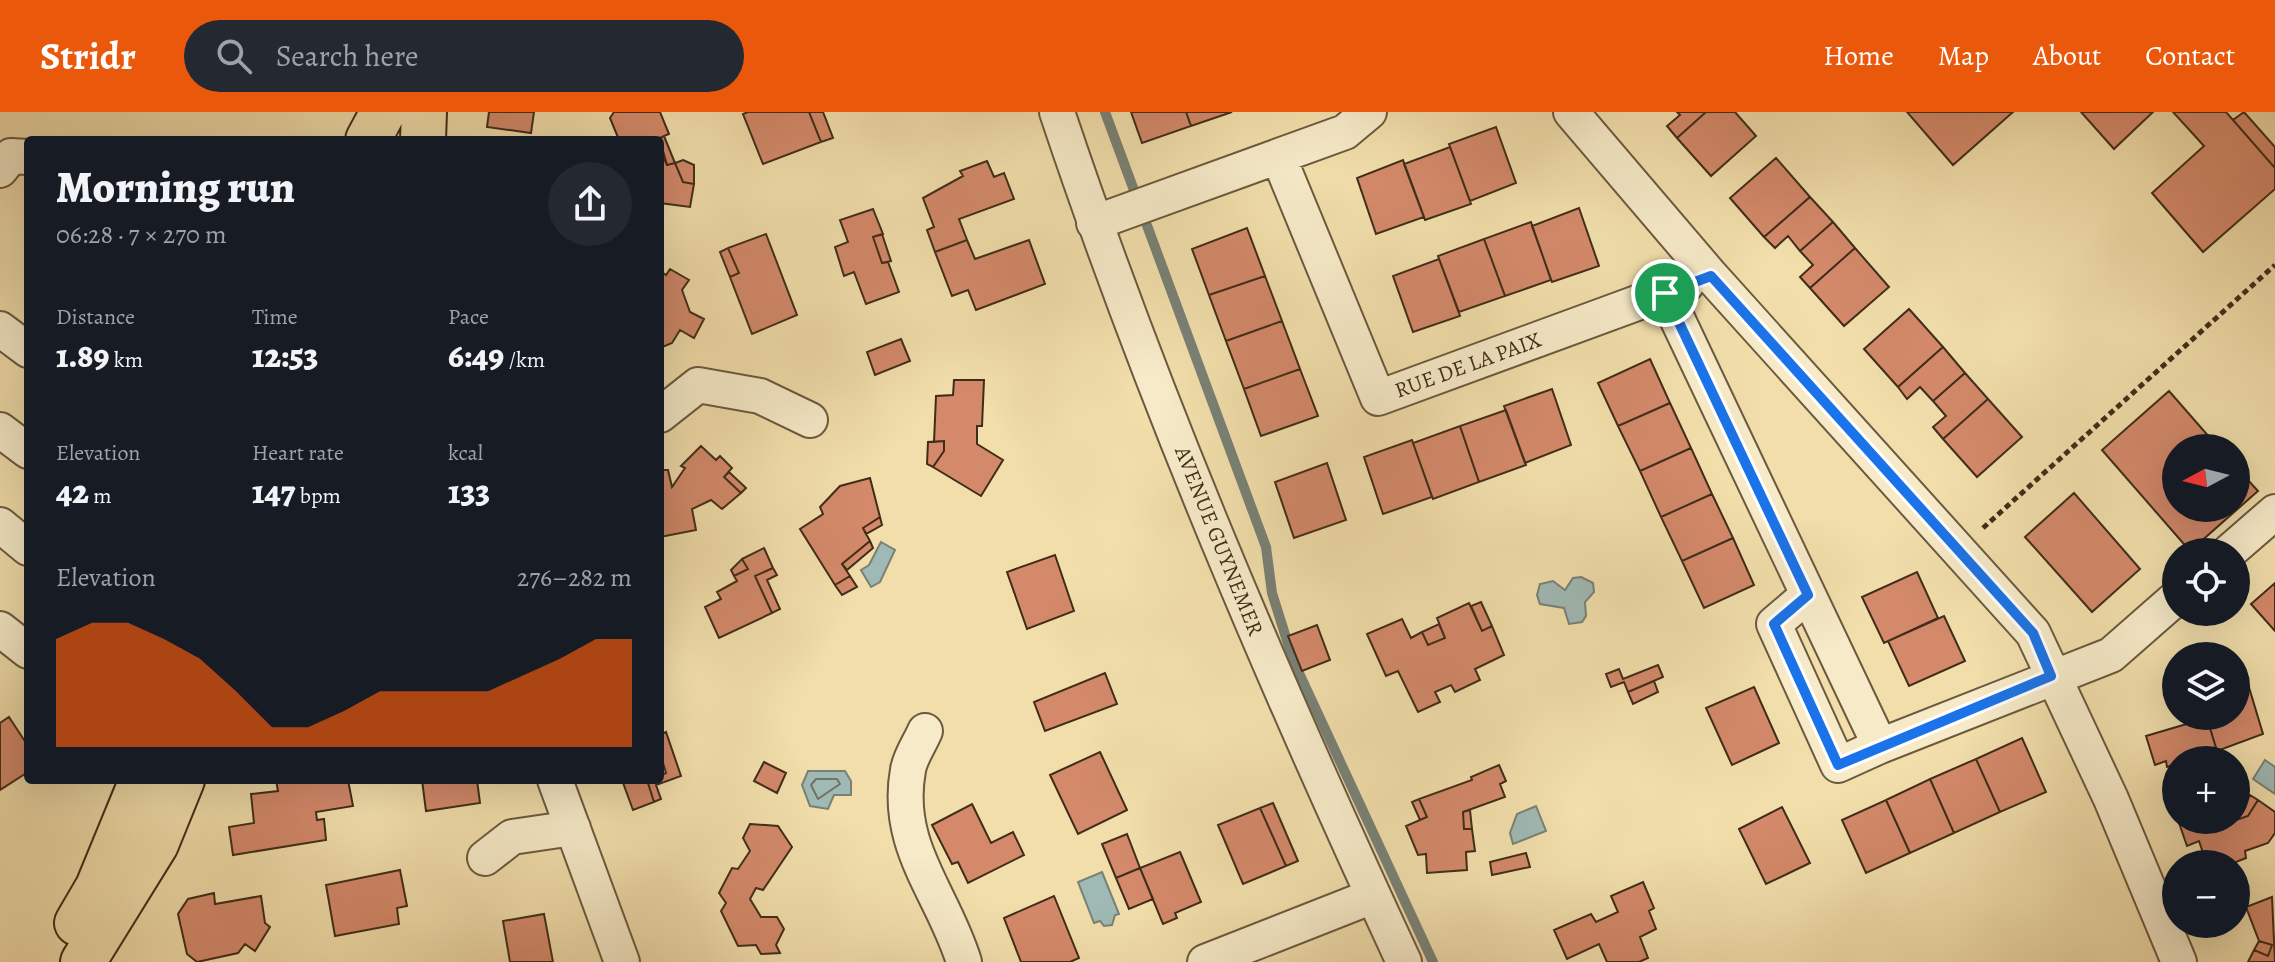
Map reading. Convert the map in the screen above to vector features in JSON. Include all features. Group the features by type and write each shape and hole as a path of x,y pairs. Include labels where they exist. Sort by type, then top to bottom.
{"main road":[{"path":"370,136 383,112"},
{"path":"423,136 424,112"},
{"path":"54,962 98,887 140,784"},
{"path":"83,962 156,844 180,784"}],"street":[{"name":"AVENUE GUYNEMER","path":"1057,112 1111,275 1290,716 1404,962"},
{"path":"1094,223 1345,132 1369,112"},
{"path":"1571,112 1711,276 2033,633 2111,799 2179,962"},
{"path":"0,170 11,156 24,157"},
{"name":"RUE DE LA PAIX","path":"1279,158 1378,398 1711,276"},
{"path":"1665,293 1880,746"},
{"path":"0,329 24,347"},
{"path":"664,412 698,385 760,396 810,420"},
{"path":"0,430 24,448"},
{"path":"2245,538 2275,512"},
{"path":"0,525 24,545"},
{"path":"1808,595 1774,624 1838,765 2051,676 2111,655 2162,610"},
{"path":"0,629 24,648"},
{"path":"925,731 908,769 906,829 933,891 952,923 964,962"},
{"path":"556,784 622,962"},
{"path":"485,858 512,837 573,828"},
{"path":"1205,962 1373,896"}],"path":[{"path":"1959,550 2275,265"}],"water":[{"path":"881,542 895,550 880,582 871,587 861,570 869,565"},
{"path":"1581,577 1593,583 1594,592 1585,602 1586,616 1582,622 1569,624 1564,608 1540,604 1537,595 1540,584 1553,581 1565,590 1573,578"},
{"path":"2265,760 2275,767 2275,794 2253,779"},
{"path":"808,771 845,771 851,781 851,795 834,795 828,809 810,806 802,785"},
{"path":"1536,806 1546,831 1513,844 1510,833 1517,814"},
{"path":"1102,872 1119,914 1115,915 1112,925 1104,926 1100,921 1094,923 1078,882"}],"building":[{"path":"489,112 534,112 531,133 487,127"},
{"path":"614,112 660,112 669,134 617,136 610,118"},
{"path":"809,112 821,142 763,164 743,114"},
{"path":"809,112 823,112 833,138 821,142"},
{"path":"1131,112 1186,112 1191,126 1142,143"},
{"path":"1186,112 1232,112 1191,126"},
{"path":"1677,112 1706,112 1677,138 1667,126 1680,115"},
{"path":"1706,112 1735,112 1756,136 1711,176 1677,138"},
{"path":"1907,112 2013,112 1953,165"},
{"path":"2081,112 2153,112 2114,149"},
{"path":"2173,112 2226,112 2275,168 2275,189 2203,252 2152,193 2204,146"},
{"path":"2244,112 2275,147 2275,168 2233,120"},
{"path":"1496,127 1516,183 1470,201 1449,144"},
{"path":"664,136 675,163 667,165 664,154"},
{"path":"1450,147 1471,204 1425,220 1404,164"},
{"path":"1776,158 1810,197 1764,237 1730,198"},
{"path":"664,159 667,165 675,163 683,182 694,184 690,207 664,204"},
{"path":"683,160 694,165 694,184 683,182 675,163"},
{"path":"1403,160 1424,217 1376,234 1357,178"},
{"path":"987,161 994,177 1004,173 1014,199 959,219 967,240 935,252 927,230 934,227 923,198 963,176 960,171"},
{"path":"1810,197 1833,222 1800,251 1788,236 1775,248 1764,237"},
{"path":"1579,208 1599,266 1552,282 1532,226"},
{"path":"873,209 883,234 873,237 882,263 888,262 899,292 866,304 854,272 844,276 835,247 848,242 840,220"},
{"path":"1531,222 1551,280 1505,296 1484,239"},
{"path":"1833,222 1855,248 1810,288 1800,277 1813,265 1800,251"},
{"path":"1247,228 1265,276 1209,295 1192,249"},
{"path":"766,234 797,315 752,334 730,277 739,273 728,248"},
{"path":"882,234 891,261 882,263 873,237"},
{"path":"1484,239 1505,296 1459,312 1438,256"},
{"path":"967,240 975,259 1029,240 1045,284 976,310 968,290 952,296 935,252"},
{"path":"728,248 739,273 730,277 720,252"},
{"path":"1855,248 1889,287 1844,326 1810,288"},
{"path":"1439,259 1460,316 1413,332 1393,276"},
{"path":"670,269 689,280 682,290 690,312 704,319 694,338 680,330 672,343 664,346 664,274"},
{"path":"1265,276 1282,321 1226,341 1209,295"},
{"path":"1909,309 1943,347 1898,387 1864,349"},
{"path":"1282,321 1300,369 1244,389 1226,341"},
{"path":"901,339 910,361 875,375 867,352"},
{"path":"1943,347 1965,373 1933,401 1920,387 1907,399 1898,387"},
{"path":"1650,359 1670,403 1618,426 1598,383"},
{"path":"1300,369 1318,416 1261,436 1244,389"},
{"path":"1965,373 1988,399 1943,439 1933,427 1946,416 1933,401"},
{"path":"954,380 984,380 982,426 977,426 977,444 1003,460 981,496 933,467 944,451 944,441 934,442 936,396 953,395"},
{"path":"1552,389 1571,445 1525,463 1504,406"},
{"path":"2169,391 2207,434 2162,434 2162,519 2102,450"},
{"path":"1988,399 2022,437 1977,477 1943,439"},
{"path":"1670,403 1691,448 1640,471 1618,426"},
{"path":"1506,410 1526,465 1479,482 1460,426"},
{"path":"1460,426 1479,482 1433,499 1413,443"},
{"path":"1412,440 1432,497 1383,514 1364,457"},
{"path":"944,441 944,451 933,467 927,464 928,442"},
{"path":"701,446 716,460 720,456 732,468 724,477 741,493 722,509 711,500 692,509 696,530 664,536 664,470 668,470 672,487 685,468 681,466"},
{"path":"1691,448 1712,494 1661,517 1640,471"},
{"path":"1327,463 1346,520 1294,538 1275,482"},
{"path":"729,472 746,488 741,493 724,477"},
{"path":"870,478 880,517 863,528 870,541 842,564 850,576 835,585 800,529 823,514 820,507 840,486"},
{"path":"2250,482 2258,491 2250,498"},
{"path":"2074,493 2140,569 2092,612 2025,537"},
{"path":"1712,494 1733,538 1682,561 1661,517"},
{"path":"880,517 882,525 866,534 863,528"},
{"path":"2165,522 2223,522 2205,538 2179,538"},
{"path":"1733,538 1754,585 1704,608 1682,561"},
{"path":"870,541 873,548 847,570 842,564"},
{"path":"764,548 773,568 755,576 772,613 719,638 705,607 721,599 717,592 737,581 734,576 748,569 742,559"},
{"path":"1055,555 1074,611 1027,629 1007,572"},
{"path":"742,559 748,569 734,576 731,570"},
{"path":"773,568 777,575 767,580 780,609 772,613 755,576"},
{"path":"1917,572 1938,618 1884,643 1862,597"},
{"path":"850,576 857,587 842,595 835,585"},
{"path":"2275,583 2275,631 2251,604"},
{"path":"1481,602 1492,626 1482,631 1471,606"},
{"path":"1469,603 1482,631 1492,626 1504,655 1475,669 1480,680 1455,692 1451,685 1435,692 1440,702 1418,712 1398,671 1386,676 1367,634 1402,619 1411,638 1422,632 1428,645 1445,638 1437,618"},
{"path":"1944,616 1965,661 1909,686 1888,641"},
{"path":"1439,624 1445,638 1428,645 1422,632"},
{"path":"1317,625 1330,660 1302,671 1288,636"},
{"path":"1658,665 1663,677 1628,692 1624,682 1611,687 1606,674 1619,669 1623,679"},
{"path":"1105,673 1117,704 1045,731 1034,702"},
{"path":"1654,681 1658,692 1633,704 1628,692"},
{"path":"1754,687 1779,743 1732,765 1706,708"},
{"path":"2250,691 2263,734 2231,746 2215,746 2211,730 2250,730"},
{"path":"9,717 24,740 24,775 0,790 0,723"},
{"path":"2166,730 2211,730 2215,746 2162,746 2162,762 2155,765 2146,736"},
{"path":"664,733 681,776 664,782 666,773"},
{"path":"2022,738 2046,792 2000,812 1976,759"},
{"path":"1100,752 1127,810 1078,834 1050,775"},
{"path":"1976,759 2000,812 1954,833 1930,779"},
{"path":"764,762 786,773 777,793 754,781"},
{"path":"1499,765 1506,781 1500,784 1505,797 1463,812 1464,829 1472,829 1475,851 1466,852 1467,870 1427,873 1426,854 1418,855 1406,826 1427,817 1419,799 1472,780 1471,777"},
{"path":"1930,779 1954,833 1910,853 1886,800"},
{"path":"277,784 349,784 353,806 316,812 317,820 324,819 326,840 233,855 229,827 254,823 251,794 278,791"},
{"path":"423,784 478,784 480,803 426,811"},
{"path":"623,784 648,784 654,802 633,810"},
{"path":"648,784 659,784 656,785 661,799 654,802"},
{"path":"2250,795 2258,800 2250,813"},
{"path":"1419,799 1427,817 1420,820 1412,802"},
{"path":"1886,800 1910,853 1866,873 1842,820"},
{"path":"2258,800 2275,812 2275,833 2268,843 2248,850 2202,850 2199,841 2187,846 2183,834 2250,834 2250,813"},
{"path":"1273,803 1298,861 1286,866 1260,808"},
{"path":"972,804 991,843 1013,832 1024,855 968,883 958,862 952,864 932,825"},
{"path":"1782,807 1810,863 1766,884 1739,829"},
{"path":"1260,808 1286,866 1243,884 1218,825"},
{"path":"1470,810 1472,829 1464,829 1463,812"},
{"path":"750,824 778,826 792,847 763,890 756,888 750,899 761,917 777,917 784,929 776,945 780,953 761,954 756,945 738,946 721,911 726,903 719,893 732,868 738,869 750,851 743,838"},
{"path":"1127,834 1140,868 1116,878 1102,844"},
{"path":"1180,852 1201,902 1175,913 1177,918 1163,924 1140,868"},
{"path":"1526,853 1530,867 1492,875 1490,862"},
{"path":"1140,868 1153,899 1129,909 1116,878"},
{"path":"400,870 407,906 397,908 399,924 335,936 326,885"},
{"path":"1643,882 1654,908 1649,911 1656,929 1640,937 1648,958 1639,962 1607,962 1599,944 1567,959 1554,930 1591,914 1596,922 1618,912 1611,896"},
{"path":"214,893 215,904 261,896 265,923 270,927 255,951 245,944 238,953 197,962 187,954 178,914 188,899"},
{"path":"1054,896 1079,958 1070,962 1021,962 1004,918"},
{"path":"2272,897 2275,962 2248,962 2254,950 2268,956 2272,945 2259,941 2250,917 2250,905"},
{"path":"544,914 553,962 510,962 503,921"},
{"path":"2259,941 2272,945 2268,956 2254,950"}],"waterway":[{"path":"1105,112 1266,547 1272,593 1293,660 1433,962"}],"route":[{"path":"1711,276 2033,633 2051,676 1838,765 1774,624 1808,595 1665,293 1711,276"}]}
